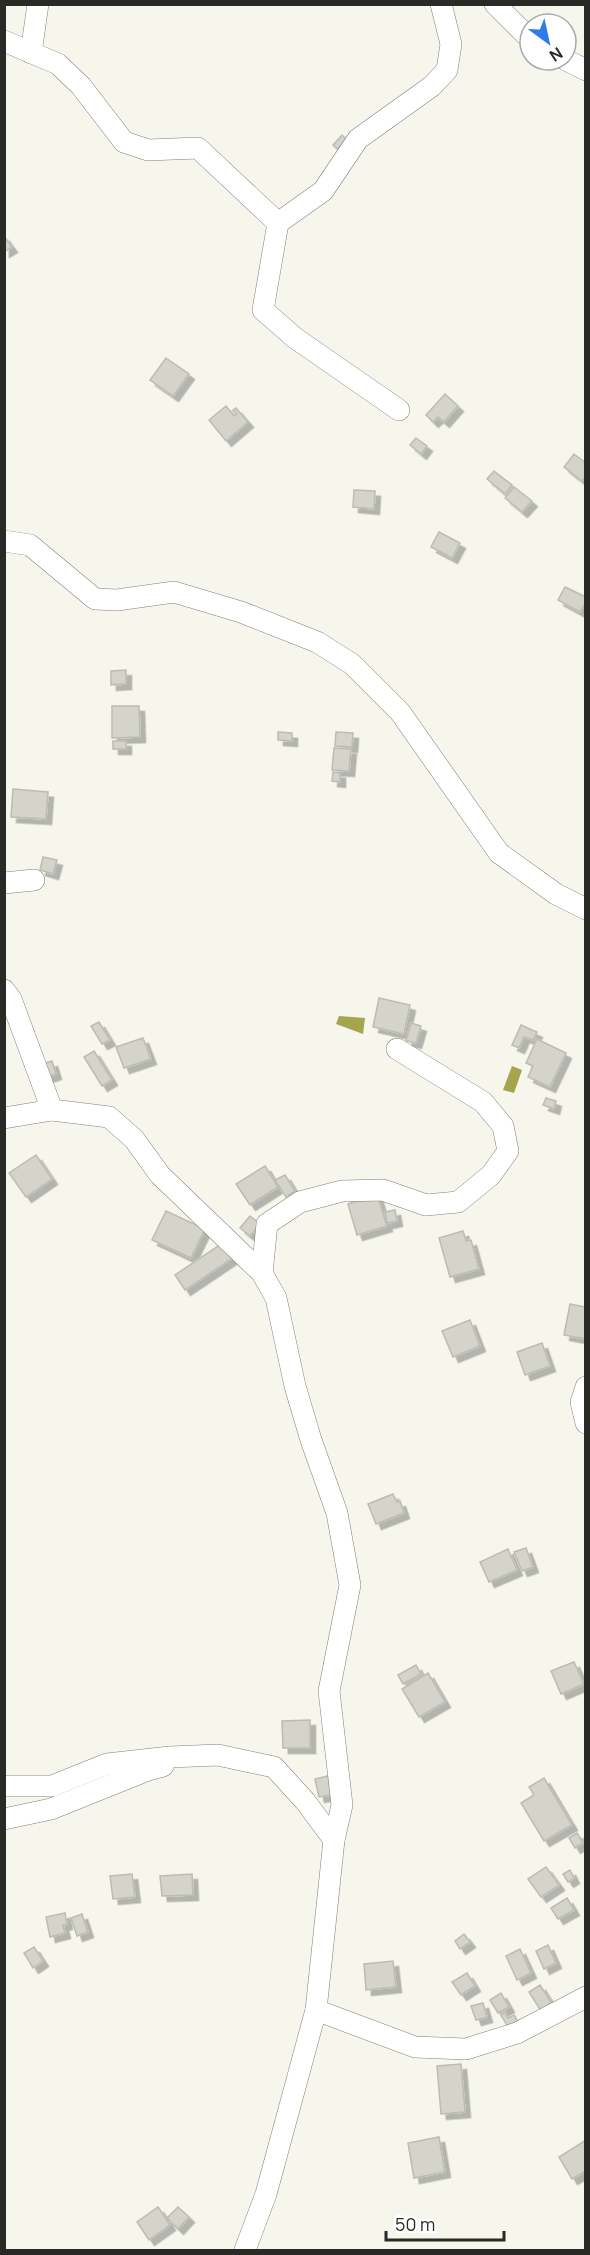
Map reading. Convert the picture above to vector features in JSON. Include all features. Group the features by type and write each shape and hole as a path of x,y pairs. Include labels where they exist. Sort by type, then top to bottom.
{"street":[{"path":"31,52 38,4"},
{"path":"399,410 295,338 263,310 278,223 323,192 358,139 432,86 447,70 451,44 441,4"},
{"path":"495,4 518,27"},
{"path":"4,41 58,64 81,86 124,142 148,150 198,148 278,223"},
{"path":"4,541 30,545 94,599 117,600 174,592 241,612 317,642 352,664 400,712 499,853 556,894 585,909"},
{"path":"4,883 34,880"},
{"path":"4,990 10,999 52,1110"},
{"path":"262,1273 267,1224 300,1202 342,1191 383,1190 426,1205 458,1202 491,1175 508,1151 503,1126 483,1102 397,1048"},
{"path":"4,1118 52,1110 110,1117 134,1139 160,1175 262,1273 276,1298 295,1386 311,1440 338,1513 350,1585 329,1691 342,1805 334,1840 316,2010 266,2194 245,2250"},
{"path":"585,1387 581,1402 585,1423"},
{"path":"4,1786 52,1786 107,1764 170,1757 218,1755 274,1767 305,1801 334,1840"},
{"path":"4,1819 51,1809 148,1770 168,1765 170,1757"},
{"path":"316,2010 415,2047 466,2049 517,2033 585,1997"}],"shaded area":[{"path":"339,1016 365,1018 363,1034 336,1024"},
{"path":"512,1066 522,1070 514,1093 503,1090"}],"building":[{"path":"342,135 347,140 337,149 333,145"},
{"path":"4,236 12,247 4,252"},
{"path":"166,358 189,374 173,396 150,380"},
{"path":"445,394 458,406 444,422 438,417 433,422 426,415"},
{"path":"226,406 234,416 237,414 233,410 236,408 248,422 226,441 209,420"},
{"path":"416,438 427,446 421,454 410,445"},
{"path":"574,454 586,463 586,476 582,481 564,467"},
{"path":"494,471 512,485 505,494 487,479"},
{"path":"514,487 532,501 522,512 505,498"},
{"path":"354,490 375,491 374,509 353,507"},
{"path":"439,532 460,543 452,558 431,547"},
{"path":"565,587 586,597 586,602 580,612 558,600"},
{"path":"126,670 126,684 111,685 111,671"},
{"path":"112,706 139,706 140,737 112,738"},
{"path":"278,732 292,733 292,741 278,740"},
{"path":"336,732 353,733 352,747 335,746"},
{"path":"113,741 126,741 126,749 113,749"},
{"path":"334,748 351,749 349,771 332,770"},
{"path":"333,772 340,773 340,782 332,781"},
{"path":"13,789 48,792 46,819 11,817"},
{"path":"43,857 57,860 53,874 40,870"},
{"path":"379,998 410,1005 404,1034 373,1027"},
{"path":"99,1022 110,1040 102,1044 91,1026"},
{"path":"411,1023 421,1026 416,1043 406,1041"},
{"path":"521,1025 537,1032 533,1040 524,1037 519,1048 512,1045"},
{"path":"143,1038 151,1059 124,1068 116,1047"},
{"path":"537,1039 566,1053 550,1087 528,1077 533,1066 526,1063"},
{"path":"94,1051 112,1080 102,1086 84,1057"},
{"path":"52,1061 56,1074 47,1077 43,1064"},
{"path":"546,1098 556,1101 554,1109 543,1105"},
{"path":"36,1155 52,1179 26,1197 9,1173"},
{"path":"265,1166 278,1187 250,1205 236,1184"},
{"path":"285,1175 295,1191 286,1197 275,1180"},
{"path":"377,1195 387,1226 357,1235 348,1204"},
{"path":"395,1210 397,1221 387,1223 385,1212"},
{"path":"166,1211 205,1229 191,1258 152,1240"},
{"path":"250,1216 260,1224 250,1236 240,1228"},
{"path":"463,1231 466,1241 471,1240 479,1269 450,1277 439,1238"},
{"path":"224,1242 234,1257 185,1290 175,1275"},
{"path":"570,1304 586,1307 586,1339 564,1335"},
{"path":"470,1320 480,1346 453,1357 442,1331"},
{"path":"542,1343 550,1366 525,1375 517,1352"},
{"path":"393,1494 397,1502 400,1501 404,1513 376,1524 368,1504"},
{"path":"526,1548 533,1567 522,1571 514,1552"},
{"path":"508,1549 517,1570 489,1582 480,1562"},
{"path":"574,1662 584,1684 561,1694 551,1671"},
{"path":"416,1665 421,1674 403,1684 398,1675"},
{"path":"428,1673 445,1702 419,1717 402,1689"},
{"path":"310,1720 310,1748 283,1748 282,1721"},
{"path":"328,1776 331,1795 319,1797 315,1779"},
{"path":"544,1778 572,1825 544,1841 521,1803 534,1795 529,1787"},
{"path":"577,1833 583,1843 575,1848 569,1838"},
{"path":"546,1867 559,1885 541,1897 528,1879"},
{"path":"570,1870 574,1878 568,1882 563,1874"},
{"path":"132,1874 135,1897 113,1899 110,1876"},
{"path":"192,1874 193,1895 162,1896 160,1876"},
{"path":"567,1898 574,1910 558,1919 551,1908"},
{"path":"65,1913 67,1924 63,1925 65,1933 50,1937 46,1917"},
{"path":"82,1914 88,1932 77,1936 71,1918"},
{"path":"464,1934 470,1942 460,1949 455,1941"},
{"path":"548,1945 556,1963 544,1969 536,1951"},
{"path":"34,1947 43,1961 33,1968 24,1953"},
{"path":"520,1949 531,1973 517,1980 506,1956"},
{"path":"393,1961 396,1987 366,1990 364,1964"},
{"path":"467,1973 475,1986 461,1995 452,1982"},
{"path":"540,1985 552,2004 541,2011 529,1992"},
{"path":"501,1993 509,2007 498,2013 490,2000"},
{"path":"483,2003 487,2017 476,2020 471,2006"},
{"path":"505,2012 508,2018 514,2015 519,2023 509,2029 501,2015"},
{"path":"461,2064 465,2112 441,2114 437,2066"},
{"path":"439,2137 445,2172 414,2178 408,2143"},
{"path":"586,2140 586,2171 572,2179 559,2157"},
{"path":"158,2207 170,2225 149,2240 137,2222"},
{"path":"178,2207 189,2217 178,2229 167,2218"}]}
